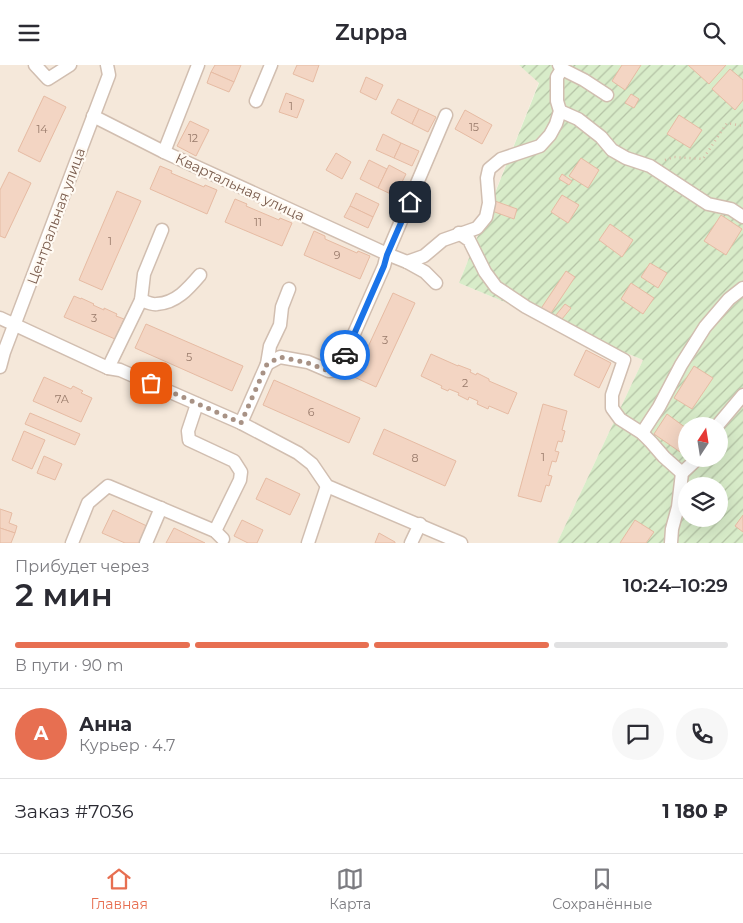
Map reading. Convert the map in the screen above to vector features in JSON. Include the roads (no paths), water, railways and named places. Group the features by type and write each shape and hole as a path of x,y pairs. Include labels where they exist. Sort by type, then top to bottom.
{"street":[{"path":"35,65 48,79 70,65"},
{"name":"Центральная улица","path":"0,367 109,75 107,65"},
{"path":"164,152 198,65"},
{"path":"256,101 270,65"},
{"path":"407,262 424,257 443,240 477,228 486,217 489,203 489,169 501,159 540,146 550,135 556,124 560,111 557,101 560,67 607,95"},
{"path":"560,111 578,119 601,137 612,150 626,158 650,166 708,204 731,209 743,217"},
{"path":"267,364 280,357 308,363 329,371 338,370 384,266 446,115"},
{"name":"Квартальная улица","path":"93,116 164,152 387,255 407,262 425,272 436,283"},
{"path":"108,368 141,300 144,274 162,230"},
{"path":"460,233 469,240 485,272 496,287 526,307 624,360 612,395 612,408 620,419 642,433 682,473"},
{"path":"141,300 155,305 173,300 187,290 200,275"},
{"path":"642,433 705,327 729,299 743,288"},
{"path":"241,423 267,364 270,345 280,325 282,307 289,289"},
{"path":"0,318 108,368 120,369 241,423 298,453 312,464 328,486 461,543"},
{"path":"725,417 743,395"},
{"path":"72,543 88,503 108,487 161,508 219,535 240,480 240,472 234,461 189,440 188,431 197,404"},
{"path":"671,543 682,473 688,467"},
{"path":"308,543 328,486"},
{"path":"146,543 161,508"},
{"path":"411,543 420,525"}]}
